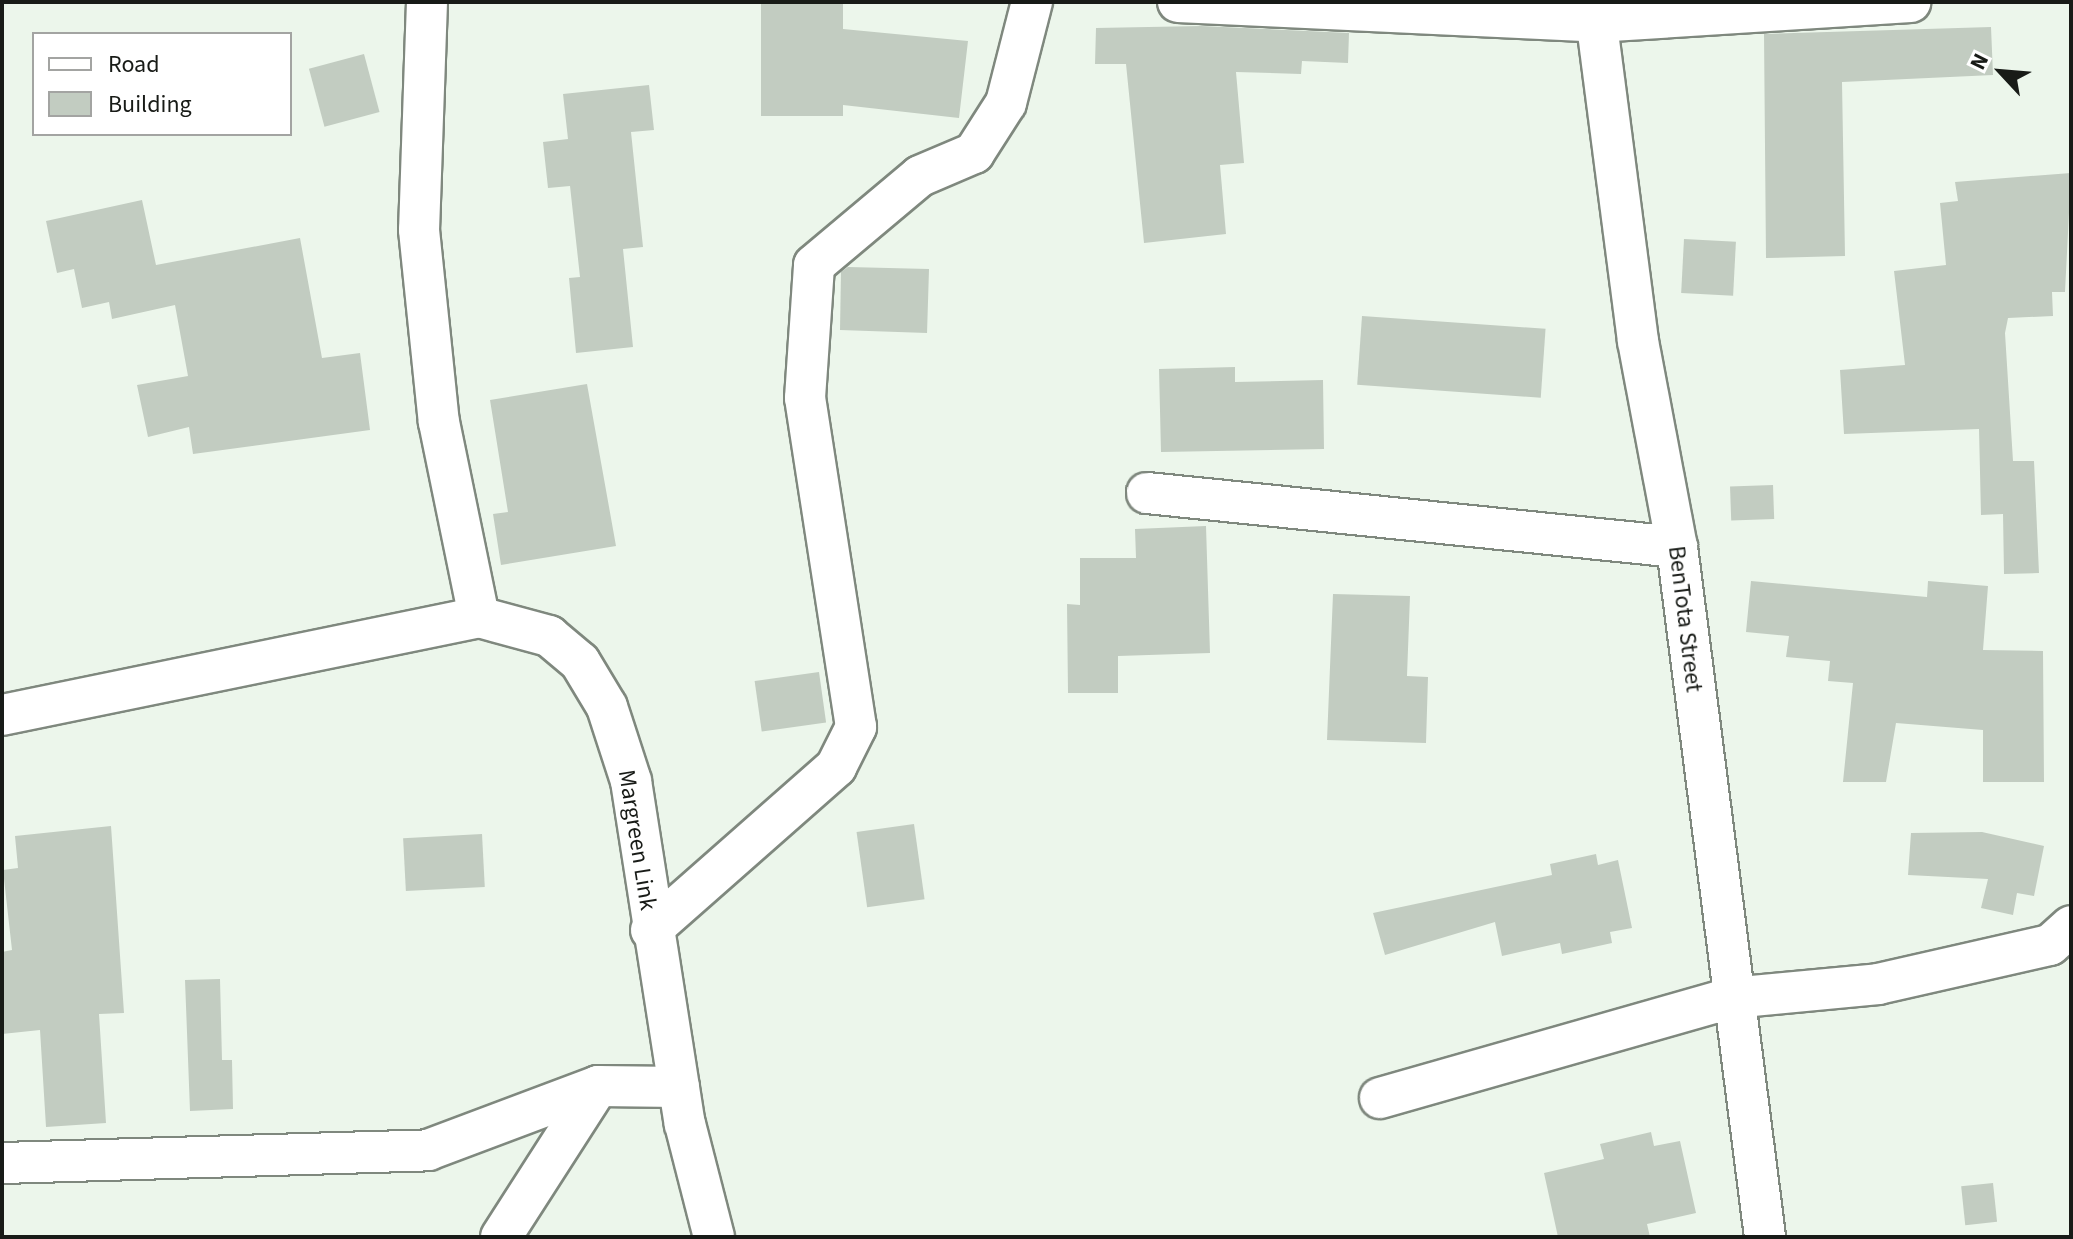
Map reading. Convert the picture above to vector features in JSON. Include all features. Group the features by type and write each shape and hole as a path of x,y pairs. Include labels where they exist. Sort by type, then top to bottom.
{"street":[{"path":"427,2 419,230 439,422 479,617"},
{"path":"651,930 836,767 856,727 805,398 814,265 920,176 974,153 1006,103 1032,2"},
{"path":"1178,2 1594,12 1910,2"},
{"name":"BenTota Street","path":"1594,12 1638,341 1677,547 1731,998 1765,1237"},
{"path":"1147,493 1677,547"},
{"name":"Margreen Link","path":"2,715 479,617 549,636 580,662 607,707 631,781 651,930 679,1087 714,1237"},
{"path":"1380,1098 1731,998 1878,984 2050,945 2071,926"},
{"path":"2,1163 428,1150 598,1086 679,1087"},
{"path":"501,1237 598,1086"}],"building":[{"path":"761,2 843,2 843,29 968,41 959,118 843,105 843,116 761,116"},
{"path":"1201,26 1349,33 1348,63 1302,61 1301,74 1236,72 1244,163 1220,165 1226,234 1144,243 1126,64 1095,64 1096,28"},
{"path":"1991,27 1993,75 1842,82 1845,256 1766,258 1764,34"},
{"path":"364,54 380,112 324,127 309,69"},
{"path":"649,85 654,130 631,132 643,247 623,249 633,347 576,353 569,278 580,277 570,186 548,188 543,142 568,139 563,94"},
{"path":"2071,173 2065,292 2052,292 2053,316 2008,318 2005,333 2013,461 2034,461 2039,573 2004,574 2003,514 1981,515 1979,429 1844,434 1840,370 1905,365 1894,271 1946,265 1940,203 1958,201 1955,182"},
{"path":"142,200 156,265 300,238 322,358 360,353 370,430 193,454 189,427 148,437 137,385 188,376 175,305 112,319 109,302 82,308 74,269 57,273 46,221"},
{"path":"1684,239 1736,242 1733,296 1681,293"},
{"path":"848,267 929,269 927,333 840,330 841,272"},
{"path":"1362,316 1546,329 1541,398 1357,385"},
{"path":"1235,367 1235,382 1323,380 1324,449 1161,452 1159,369"},
{"path":"587,384 616,546 501,565 493,514 508,512 490,400"},
{"path":"1773,485 1774,519 1731,520 1730,487"},
{"path":"1206,526 1210,653 1118,656 1118,693 1068,693 1067,604 1080,605 1080,558 1136,558 1135,529"},
{"path":"1751,581 1927,597 1928,581 1988,586 1983,650 2043,651 2044,782 1983,782 1983,730 1896,723 1886,782 1843,782 1853,683 1828,681 1830,661 1786,657 1789,636 1746,632"},
{"path":"1333,594 1410,596 1407,676 1428,677 1426,743 1327,740"},
{"path":"819,672 826,723 762,732 755,681"},
{"path":"914,824 925,899 867,907 857,832"},
{"path":"111,826 124,1013 99,1014 106,1123 46,1127 40,1030 2,1034 2,952 12,950 3,870 18,868 15,836"},
{"path":"1982,832 2044,846 2034,896 2017,893 2013,915 1981,908 1988,879 1908,875 1911,833"},
{"path":"482,834 485,887 406,891 403,838"},
{"path":"1596,854 1598,865 1618,860 1632,928 1610,932 1612,943 1562,954 1560,943 1502,956 1495,922 1385,955 1373,913 1552,875 1550,864"},
{"path":"220,979 222,1060 232,1060 233,1109 190,1111 185,980"},
{"path":"1651,1132 1654,1146 1680,1141 1696,1213 1647,1224 1650,1237 1558,1237 1544,1173 1604,1159 1600,1144"},
{"path":"1993,1183 1997,1222 1965,1225 1961,1186"}]}
